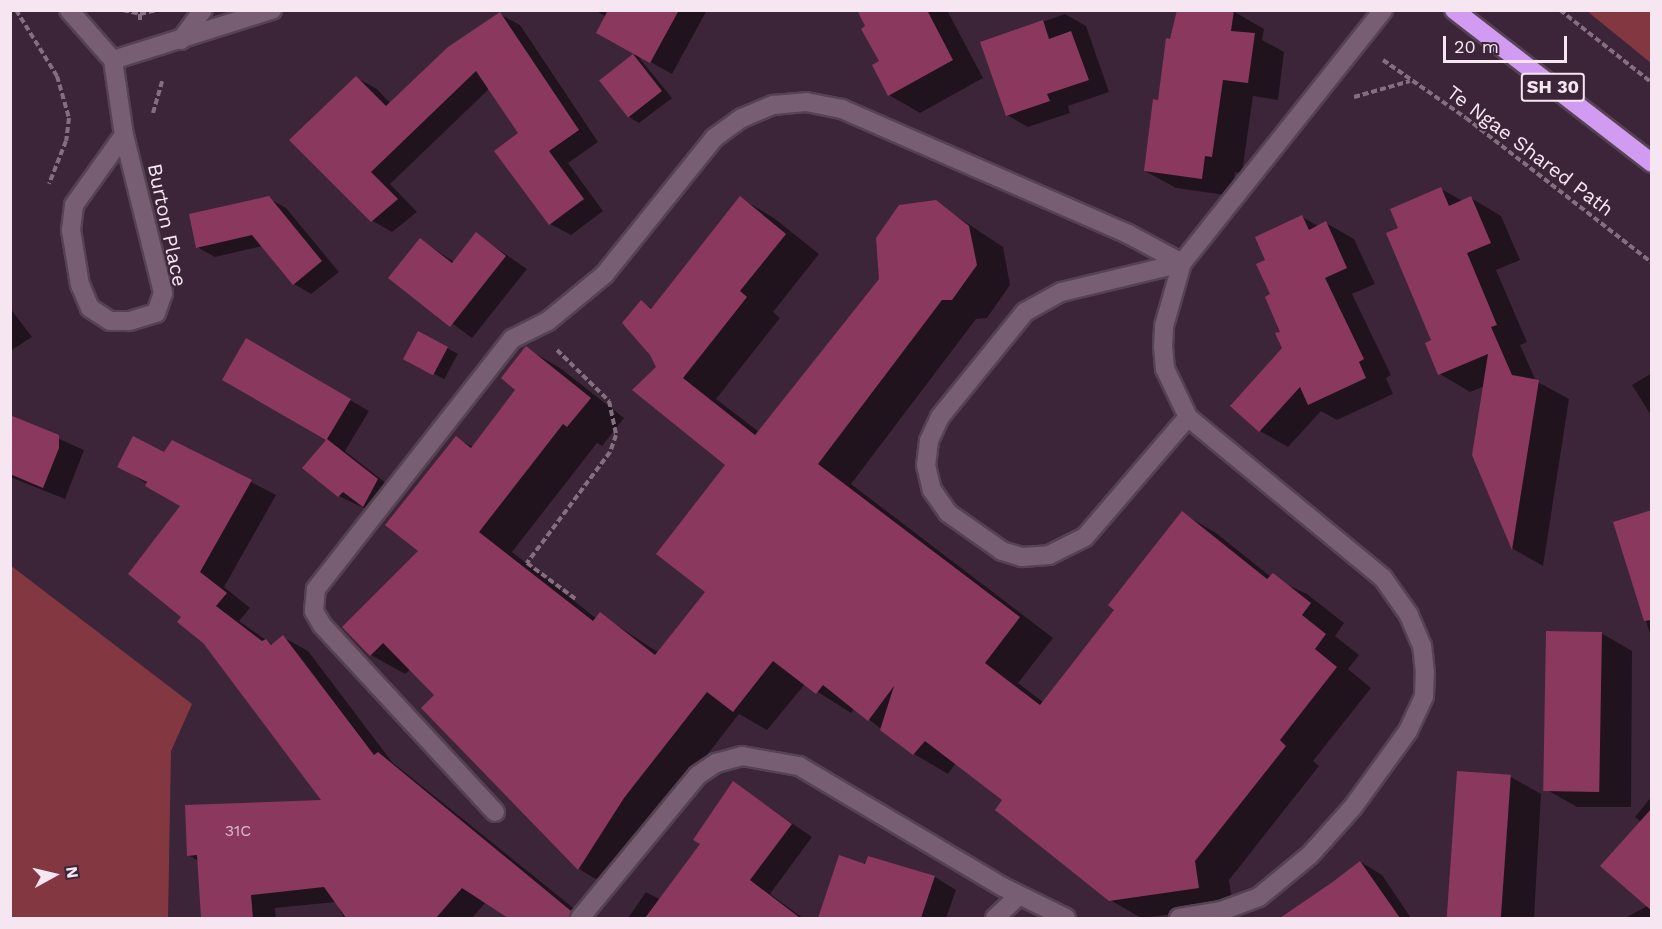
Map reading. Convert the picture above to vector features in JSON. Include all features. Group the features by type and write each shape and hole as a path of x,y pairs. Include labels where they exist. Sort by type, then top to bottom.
{"highway":[{"name":"SH 30","path":"1454,10 1652,163"}],"street":[{"path":"69,10 113,60 272,10"},
{"path":"182,40 203,10"},
{"path":"1179,918 1221,911 1259,897 1310,855 1353,807 1408,731 1424,696 1425,673 1422,646 1409,615 1383,578 1188,417 1165,369 1163,347 1164,326 1182,263 1383,10"},
{"name":"Burton Place","path":"113,60 124,135 164,293 156,313 129,321 110,321 90,308 80,285 71,230 74,205 124,135"},
{"path":"495,812 326,629 314,611 316,589 512,339 535,328 604,275 714,138 742,117 773,105 806,102 842,110 1128,234 1182,263"},
{"path":"1182,263 1061,292 1025,312 940,417 929,441 926,465 932,490 948,513 1002,551 1022,557 1049,555 1084,537 1188,417"},
{"path":"580,918 698,775 716,763 742,756 799,766 1019,896 1066,918"},
{"path":"995,918 1019,896"}],"path":[{"path":"123,10 140,14 157,10"},
{"path":"1560,10 1652,82"},
{"path":"140,14 140,24"},
{"name":"Te Ngae Shared Path","path":"1389,66 1466,118 1652,262"},
{"path":"535,328 609,401 613,410 616,435 610,452 527,563 577,600"}],"shaded area":[{"path":"1587,11 1651,11 1651,63"},
{"path":"10,565 192,704 171,751 168,918 11,918"}],"building":[{"path":"608,10 679,10 650,63 596,33"},
{"path":"857,10 927,10 953,60 888,96 872,65 879,61 861,29 865,26"},
{"path":"1177,10 1234,10 1231,31 1255,33 1248,83 1223,80 1212,157 1205,156 1202,179 1144,171 1153,99 1158,100 1166,38 1170,39"},
{"path":"500,12 579,130 549,151 584,199 549,225 494,151 518,133 476,71 371,172 398,199 371,222 289,140 356,76 386,106 448,47"},
{"path":"1043,20 1049,39 1071,31 1089,80 1047,94 1050,101 1006,116 980,42"},
{"path":"633,54 662,91 628,118 599,80"},
{"path":"1441,187 1449,206 1471,196 1491,243 1467,253 1497,325 1491,327 1512,375 1539,380 1512,550 1472,455 1488,354 1438,375 1425,343 1431,340 1386,233 1398,228 1390,209"},
{"path":"269,196 322,261 293,285 252,235 196,248 189,214"},
{"path":"740,196 786,234 740,291 747,297 683,378 755,435 879,279 876,238 899,205 936,200 969,226 977,265 952,300 942,300 818,464 1020,617 985,663 1040,705 1114,610 1108,605 1182,511 1267,579 1273,573 1311,603 1302,615 1326,634 1315,649 1337,667 1280,740 1286,746 1195,861 1199,888 1109,901 995,810 1002,800 925,741 913,755 880,730 894,686 868,721 823,685 816,694 773,661 733,712 707,692 624,798 578,870 421,708 434,695 383,643 370,656 342,627 418,551 385,525 456,436 471,448 515,390 501,378 526,346 591,398 567,427 563,424 479,532 593,621 600,612 655,655 705,592 656,554 725,465 632,390 656,367 650,355 622,323 641,300 651,309"},
{"path":"1302,215 1309,230 1326,221 1347,268 1325,278 1364,359 1359,362 1366,378 1308,405 1300,387 1259,432 1230,406 1282,348 1275,333 1280,332 1265,297 1270,294 1256,264 1265,260 1255,237"},
{"path":"476,232 506,256 450,327 388,278 420,238 452,263"},
{"path":"418,331 448,347 433,375 403,359"},
{"path":"246,338 351,399 327,439 378,479 363,507 343,492 338,497 302,468 326,440 222,380"},
{"path":"10,415 59,435 59,448 43,488 10,474"},
{"path":"133,436 164,452 172,440 252,480 200,572 227,593 216,606 262,641 266,639 271,645 283,635 374,755 378,752 571,911 569,918 508,918 462,888 436,918 346,918 324,887 251,895 253,918 201,918 197,855 187,856 185,805 321,800 203,643 177,622 181,617 128,574 180,506 145,486 147,482 117,467"},
{"path":"1652,510 1652,620 1644,621 1613,522"},
{"path":"1546,631 1602,632 1599,792 1543,791"},
{"path":"1457,771 1511,775 1501,918 1447,918"},
{"path":"733,781 792,824 750,880 800,918 645,918 700,844 693,840"},
{"path":"1652,808 1652,911 1600,866"},
{"path":"839,855 865,864 868,856 935,876 921,918 818,918"},
{"path":"1360,861 1400,918 1280,918 1334,881"}]}
